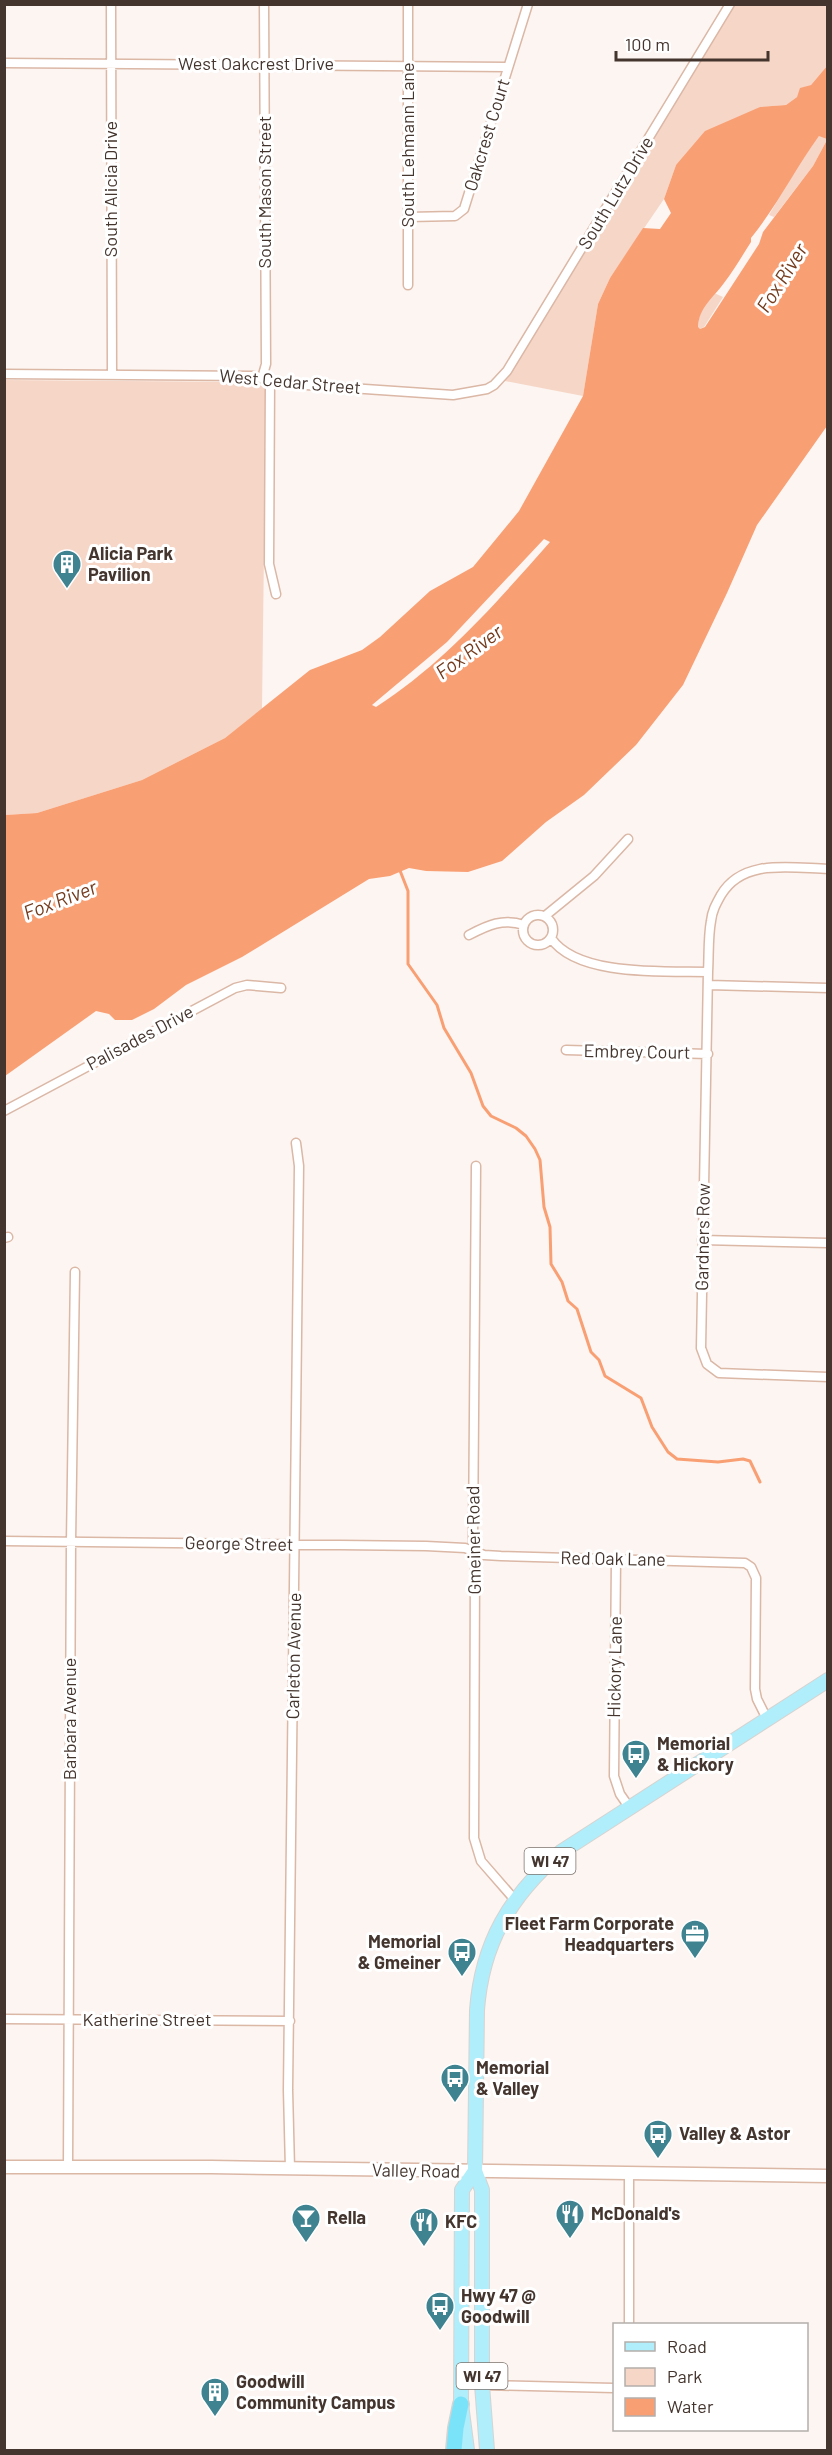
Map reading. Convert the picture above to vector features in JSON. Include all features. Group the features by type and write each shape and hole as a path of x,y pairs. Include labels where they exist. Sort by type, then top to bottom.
{"highway":[{"path":"454,2451 461,2404"}],"main road":[{"name":"WI 47","path":"487,2451 482,2385 482,2190 475,2171 479,1985 490,1944 515,1900 544,1867 561,1852 828,1680"},
{"name":"Valley Road","path":"4,2167 828,2176"},
{"name":"WI 47","path":"461,2404 462,2190 475,2171"},
{"path":"461,2404 467,2451"}],"street":[{"name":"South Alicia Drive","path":"111,4 112,374"},
{"name":"South Mason Street","path":"264,4 269,564 276,594"},
{"name":"South Lehmann Lane","path":"408,4 408,285"},
{"name":"Oakcrest Court","path":"408,217 451,217 464,209 528,4"},
{"name":"South Lutz Drive","path":"500,380 730,4"},
{"name":"West Oakcrest Drive","path":"4,63 508,67"},
{"name":"West Cedar Street","path":"4,374 254,376 266,380 453,395 475,392 494,385 500,380"},
{"path":"545,916 594,876 627,839"},
{"name":"Gardners Row","path":"828,869 758,869 738,878 723,892 713,909 708,972 701,1348 707,1364 714,1370 728,1374 828,1377"},
{"path":"535,915 545,916 553,928 551,938 544,944 530,942 524,935 524,925 535,915"},
{"path":"469,935 500,921 524,925"},
{"path":"551,938 576,957 615,969 708,972"},
{"name":"Palisades Drive","path":"4,1111 235,988 248,985 281,988"},
{"path":"708,985 828,988"},
{"name":"Embrey Court","path":"566,1050 708,1054"},
{"name":"Carleton Avenue","path":"290,2169 288,2100 299,1166 296,1143"},
{"name":"Gmeiner Road","path":"476,1166 474,1838 481,1861 515,1900"},
{"path":"702,1240 828,1243"},
{"name":"Barbara Avenue","path":"68,2167 71,1542 75,1272"},
{"name":"George Street","path":"4,1541 450,1546 474,1552"},
{"name":"Red Oak Lane","path":"474,1552 501,1556 741,1562 751,1567 756,1578 755,1689 767,1719"},
{"name":"Hickory Lane","path":"616,1559 614,1776 620,1794 629,1807"},
{"name":"Katherine Street","path":"4,2019 290,2021"},
{"path":"629,2174 629,2323"},
{"path":"482,2385 613,2388"}],"green space":[{"path":"730,5 827,5 827,66 811,85 802,88 797,97 786,105 760,107 676,165 664,199 610,278 598,304 583,396 500,380"},
{"path":"819,136 824,136 827,140 813,166 774,217 769,215 801,161"},
{"path":"714,293 723,297 704,327 700,329 698,323 701,314"},
{"path":"5,380 245,382 263,386 266,392 262,709 225,738 142,780 37,813 5,815"}],"water":[{"name":"Fox River","path":"827,66 827,139 819,136 810,149 751,238 751,242 735,268 707,303 698,327 700,329 705,327 759,244 763,232 813,166 827,140 827,426 757,525 683,685 636,745 584,795 546,822 502,861 468,872 426,871 409,868 390,876 369,879 242,957 186,985 154,1009 132,1020 115,1020 109,1014 96,1011 5,1076 5,815 37,813 142,780 225,738 310,670 362,650 380,637 430,591 473,567 519,511 583,396 598,304 610,278 643,228 660,229 671,213 664,199 676,165 705,131 760,107 786,105 797,97 800,88 811,85","holes":["544,539 550,542 447,652 401,690 376,707 372,705 447,642"]}],"waterway":[{"path":"399,868 408,891 408,964 437,1005 444,1028 471,1073 483,1106 491,1116 516,1128 526,1136 535,1149 540,1160 544,1207 550,1227 551,1264 562,1282 568,1301 577,1309 591,1352 599,1360 605,1376 641,1398 652,1427 668,1452 677,1459 718,1462 743,1459 750,1461 760,1482"}],"place":[{"name":"Alicia Park Pavilion","path":"67,590"},
{"name":"Memorial & Hickory","path":"636,1780"},
{"name":"Fleet Farm Corporate Headquarters","path":"695,1960"},
{"name":"Memorial & Gmeiner","path":"462,1978"},
{"name":"Memorial & Valley","path":"455,2104"},
{"name":"Valley & Astor","path":"658,2160"},
{"name":"McDonald's","path":"570,2240"},
{"name":"Rella","path":"306,2244"},
{"name":"KFC","path":"424,2248"},
{"name":"Hwy 47 @ Goodwill","path":"440,2332"},
{"name":"Goodwill Community Campus","path":"215,2418"}]}
